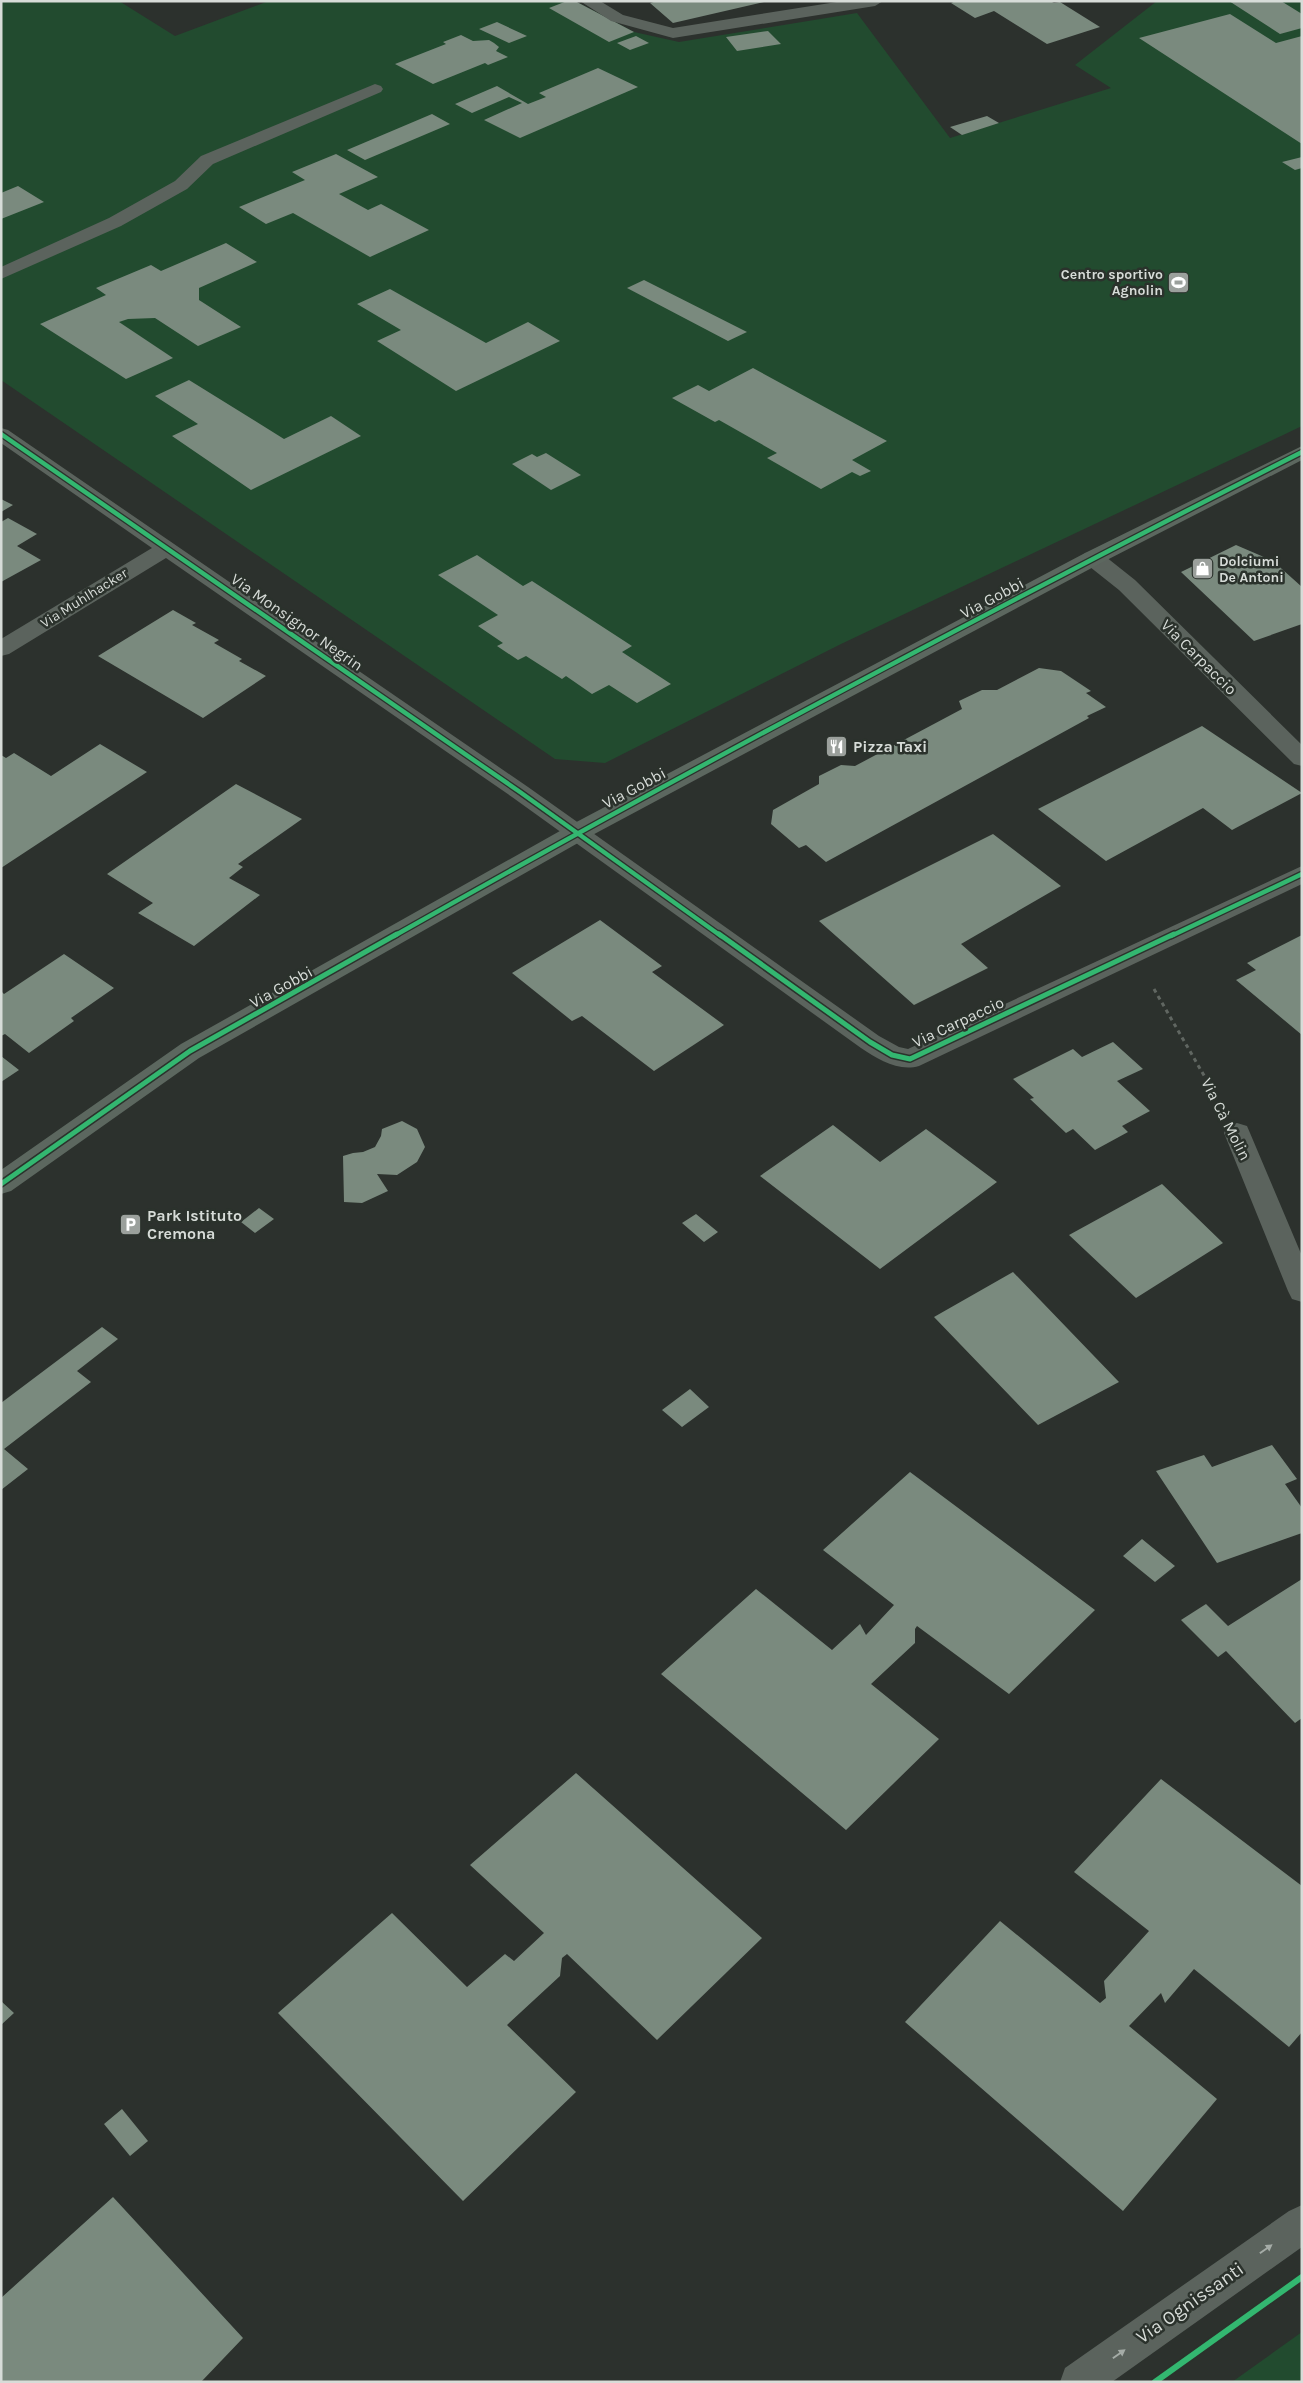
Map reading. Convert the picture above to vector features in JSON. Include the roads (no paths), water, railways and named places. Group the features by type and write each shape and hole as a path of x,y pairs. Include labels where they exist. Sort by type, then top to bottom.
{"street":[{"path":"588,1 617,18 673,33 875,2"},
{"name":"Via Monsignor Negrin","path":"1,434 520,792 576,833"},
{"name":"Via Gobbi","path":"1,1184 190,1051 576,833 1093,558 1302,452"},
{"name":"Via Muhlhacker","path":"1,649 168,548"},
{"name":"Via Carpaccio","path":"1093,558 1126,585 1302,759"},
{"name":"Via Carpaccio","path":"576,833 870,1042 902,1058 910,1058 1302,874"},
{"name":"Via Cà Molin","path":"1237,1133 1302,1291"},
{"name":"Via Ognissanti","path":"1079,2382 1302,2224"}],"lane":[{"path":"1,274 115,222 181,185 207,160 375,89"}],"place":[{"name":"Centro sportivo Agnolin","path":"1179,282"},
{"name":"Dolciumi De Antoni","path":"1203,569"},
{"name":"Pizza Taxi","path":"837,746"},
{"name":"Park Istituto Cremona","path":"131,1224"}]}
